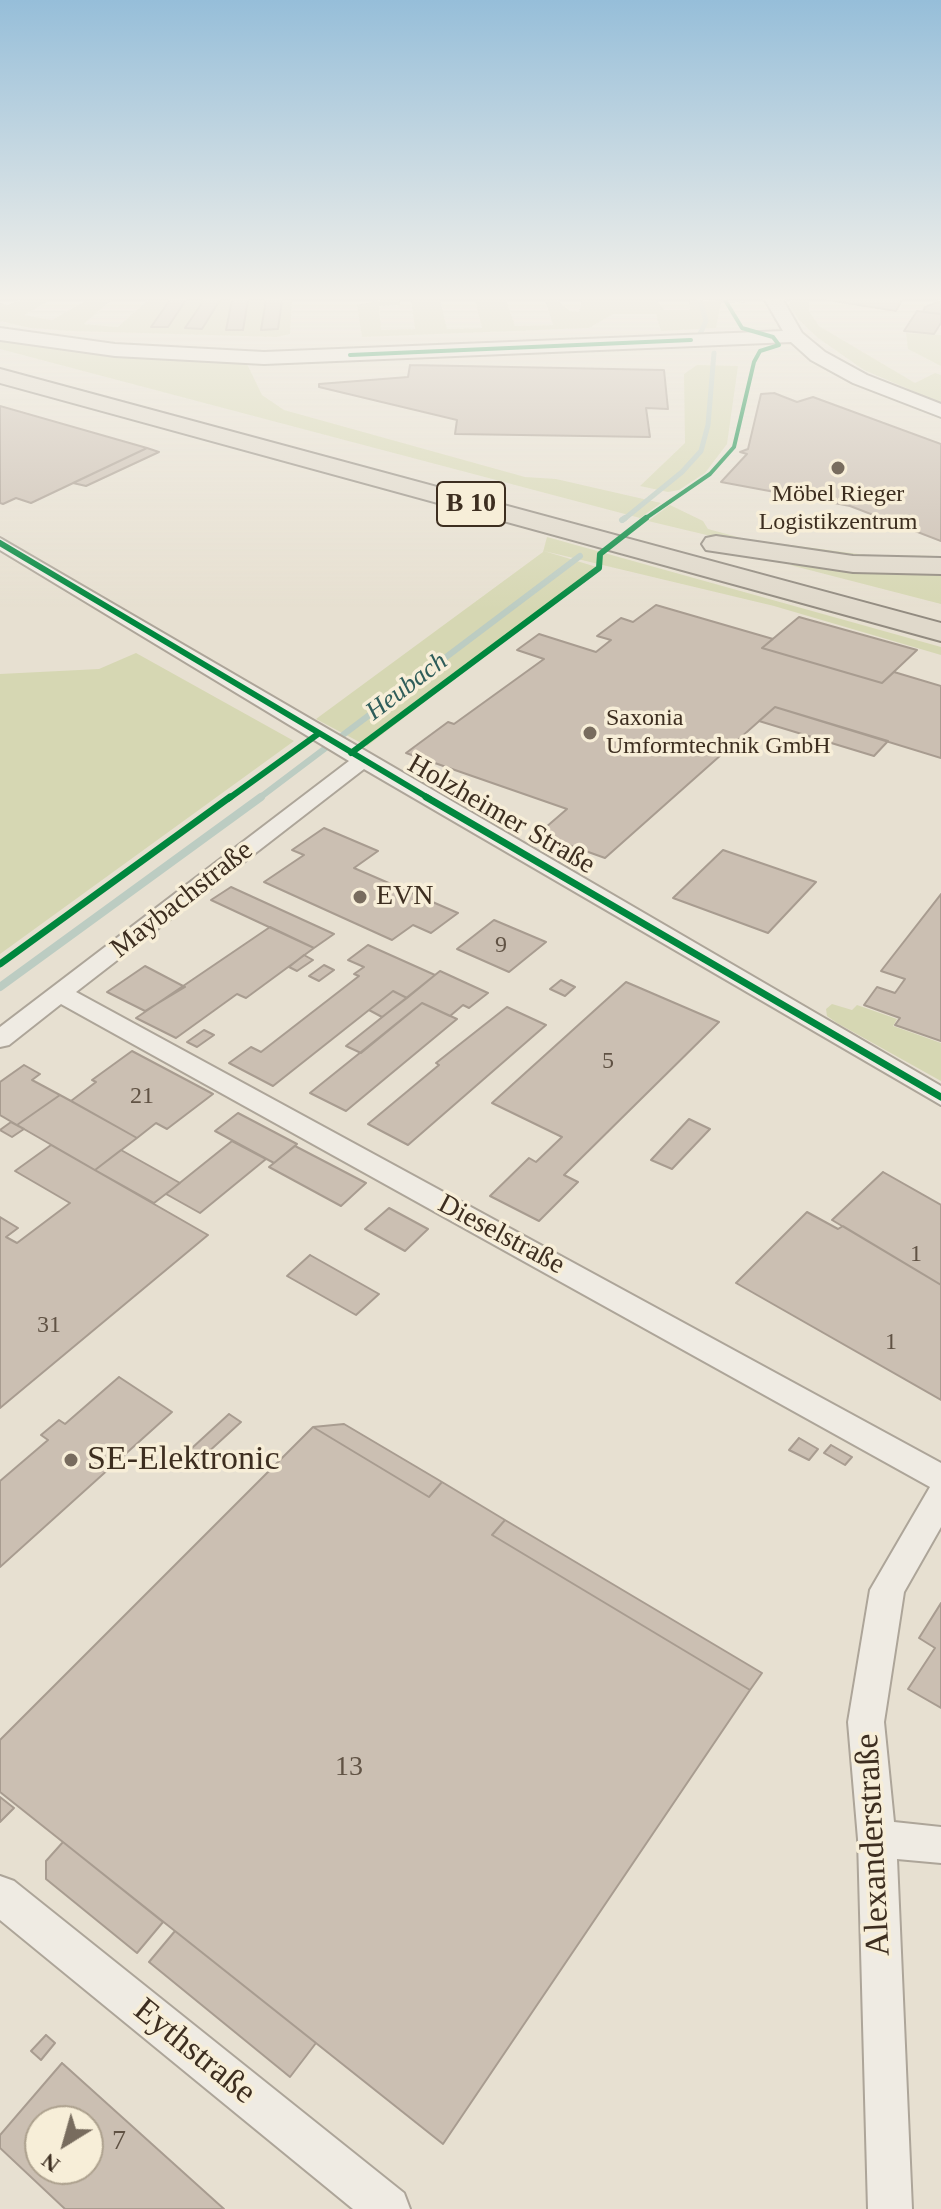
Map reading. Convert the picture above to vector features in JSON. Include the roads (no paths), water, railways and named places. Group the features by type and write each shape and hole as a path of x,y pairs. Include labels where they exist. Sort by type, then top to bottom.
{"highway":[{"name":"B 10","path":"100,403 941,632"},
{"name":"B 10","path":"156,403 941,613"},
{"name":"B 10","path":"675,543 717,544 853,564 941,566"}],"main road":[{"path":"921,403 941,411"}],"street":[{"name":"Holzheimer Straße","path":"0,543 357,757 941,1097"},
{"name":"Maybachstraße","path":"0,1039 61,994 357,757"},
{"name":"Dieselstraße","path":"61,994 941,1478"},
{"name":"Alexanderstraße","path":"890,2209 877,1839 866,1722 887,1590 941,1497"},
{"path":"877,1839 941,1845"},
{"name":"Eythstraße","path":"0,1895 388,2209"}],"waterway":[{"name":"Heubach","path":"623,520 682,472 701,451 710,403"},
{"name":"Heubach","path":"258,799 580,556"},
{"name":"Heubach","path":"0,987 261,797"}],"place":[{"name":"Möbel Rieger Logistikzentrum","path":"838,468"},
{"name":"Saxonia Umformtechnik GmbH","path":"590,733"},
{"name":"EVN","path":"360,897"},
{"name":"SE-Elektronic","path":"71,1460"}]}
